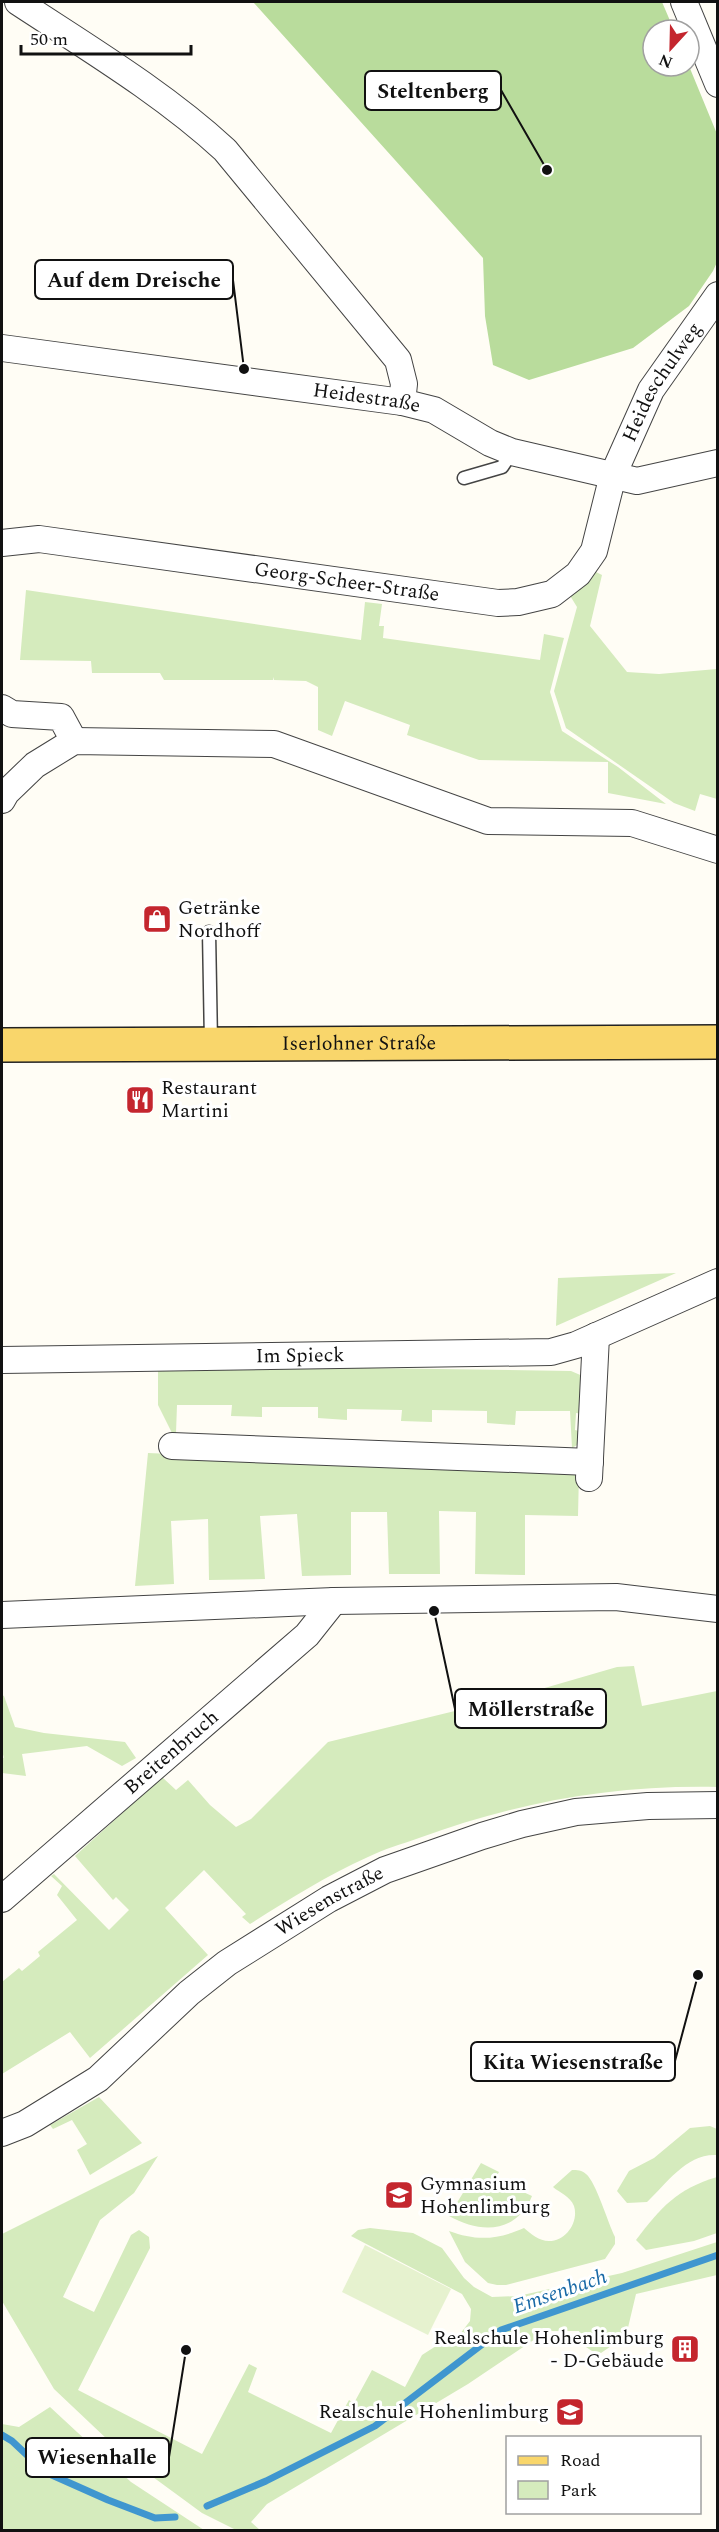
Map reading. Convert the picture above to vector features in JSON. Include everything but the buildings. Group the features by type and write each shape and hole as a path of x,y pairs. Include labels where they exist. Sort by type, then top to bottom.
{"main road":[{"name":"Iserlohner Straße","path":"2,1045 717,1042"}],"street":[{"path":"18,2 119,69 200,128 225,150 398,360 404,384 402,402"},
{"path":"684,2 717,84"},
{"name":"Heideschulweg","path":"613,474 651,390 717,295"},
{"name":"Heidestraße","path":"2,348 402,402 434,410 490,443 512,452 637,481 717,464"},
{"name":"Georg-Scheer-Straße","path":"2,543 39,539 498,603 518,602 552,594 578,574 594,550 613,474"},
{"path":"2,708 12,714 61,717 74,741"},
{"path":"2,800 6,793 36,765 74,741 274,744 488,821 632,823 717,850"},
{"name":"Im Spieck","path":"2,1360 551,1352 597,1336 717,1282"},
{"path":"172,1446 589,1470 597,1336"},
{"path":"2,1615 334,1600 616,1597 717,1608"},
{"name":"Breitenbruch","path":"2,1899 307,1635 334,1600"},
{"name":"Wiesenstraße","path":"2,2133 25,2124 98,2079 189,1993 227,1963 329,1899 385,1870 482,1836 576,1812 648,1806 717,1805"}],"lane":[{"path":"464,478 502,467 512,452"},
{"path":"209,932 211,1044"}],"green space":[{"path":"253,2 662,2 669,18 641,18 641,78 694,78 717,134 718,260 689,306 633,348 529,380 493,365 485,316 483,258"},
{"path":"594,571 602,575 590,626 627,672 659,674 717,669 717,799 700,794 695,811 674,803 566,728 554,691 577,607 569,594"},
{"path":"26,590 361,640 365,602 382,604 379,626 384,626 383,638 540,660 544,634 564,638 550,692 562,731 618,767 666,804 608,793 608,762 479,760 407,735 410,725 345,701 332,736 318,730 318,687 306,681 274,680 274,677 273,680 164,680 160,673 92,673 91,661 20,660"},
{"path":"676,1273 556,1326 558,1278"},
{"path":"158,1365 571,1371 585,1377 585,1414 576,1413 575,1430 583,1432 577,1445 572,1448 570,1411 516,1411 515,1425 487,1423 487,1411 432,1410 432,1422 401,1421 402,1410 347,1409 347,1420 318,1418 318,1407 262,1407 262,1417 231,1416 232,1405 177,1405 176,1433 172,1433 158,1405"},
{"path":"148,1453 579,1472 578,1516 525,1515 525,1575 475,1574 476,1512 439,1511 440,1574 389,1574 387,1512 351,1512 351,1575 302,1576 297,1514 260,1516 265,1579 209,1580 208,1519 171,1521 174,1584 135,1586"},
{"path":"634,1666 642,1706 717,1691 717,1787 640,1789 566,1798 456,1825 352,1864 250,1924 242,1917 246,1914 204,1870 165,1908 208,1955 90,2058 70,2032 2,2074 2,1982 19,1968 22,1971 40,1956 38,1952 77,1920 57,1895 62,1886 51,1876 54,1874 109,1930 129,1910 116,1897 113,1900 75,1856 162,1777 176,1790 188,1780 210,1805 236,1827 251,1819 328,1742 524,1694 617,1667"},
{"path":"2,1695 15,1727 44,1733 125,1742 136,1758 122,1766 87,1746 22,1754 26,1776 2,1773 2,1757 4,1758"},
{"path":"99,2097 142,2143 90,2175 77,2150 87,2144 72,2120 53,2129 50,2125"},
{"path":"710,2126 717,2129 717,2155 696,2159 687,2164 647,2202 627,2203 617,2191 629,2171 654,2158 690,2128"},
{"path":"158,2156 134,2193 100,2220 63,2297 94,2312 131,2235 139,2230 149,2237 150,2248 78,2390 202,2454 249,2364 257,2368 248,2392 331,2433 349,2400 354,2403 372,2370 405,2387 422,2355 436,2346 444,2335 460,2334 470,2321 471,2309 462,2294 351,2236 358,2230 370,2228 413,2233 442,2248 464,2278 474,2287 492,2297 518,2296 622,2273 717,2242 717,2275 636,2294 626,2336 598,2355 583,2345 579,2331 547,2331 468,2384 267,2504 251,2522 260,2530 236,2530 202,2513 127,2458 54,2389 2,2301 2,2234"},
{"path":"481,2163 499,2172 495,2179 532,2196 517,2217 497,2227 473,2226 449,2216"},
{"path":"572,2170 583,2172 590,2178 615,2237 615,2244 605,2259 506,2285 488,2283 465,2262 449,2231 486,2238 505,2235 524,2228 545,2241 561,2238 566,2234 575,2218 574,2206 567,2197 553,2187"},
{"path":"717,2177 717,2233 694,2241 646,2250 636,2240 662,2209 680,2194"},
{"path":"365,2245 451,2289 428,2335 342,2292"},
{"path":"50,2407 131,2482 204,2530 2,2530 2,2424 19,2427"}],"waterway":[{"name":"Emsenbach","path":"207,2506 266,2481 375,2426 501,2330 718,2255"},
{"name":"Emsenbach","path":"2,2435 12,2441 45,2472 155,2518 175,2517"}],"place":[{"name":"Steltenberg","path":"547,170"},
{"name":"Auf dem Dreische","path":"244,369"},
{"name":"Getränke Nordhoff","path":"157,919"},
{"name":"Restaurant Martini","path":"140,1100"},
{"name":"Möllerstraße","path":"434,1611"},
{"name":"Kita Wiesenstraße","path":"698,1975"},
{"name":"Gymnasium Hohenlimburg","path":"399,2195"},
{"name":"Realschule Hohenlimburg - D-Gebäude","path":"685,2349"},
{"name":"Wiesenhalle","path":"186,2350"},
{"name":"Realschule Hohenlimburg","path":"570,2412"}]}
